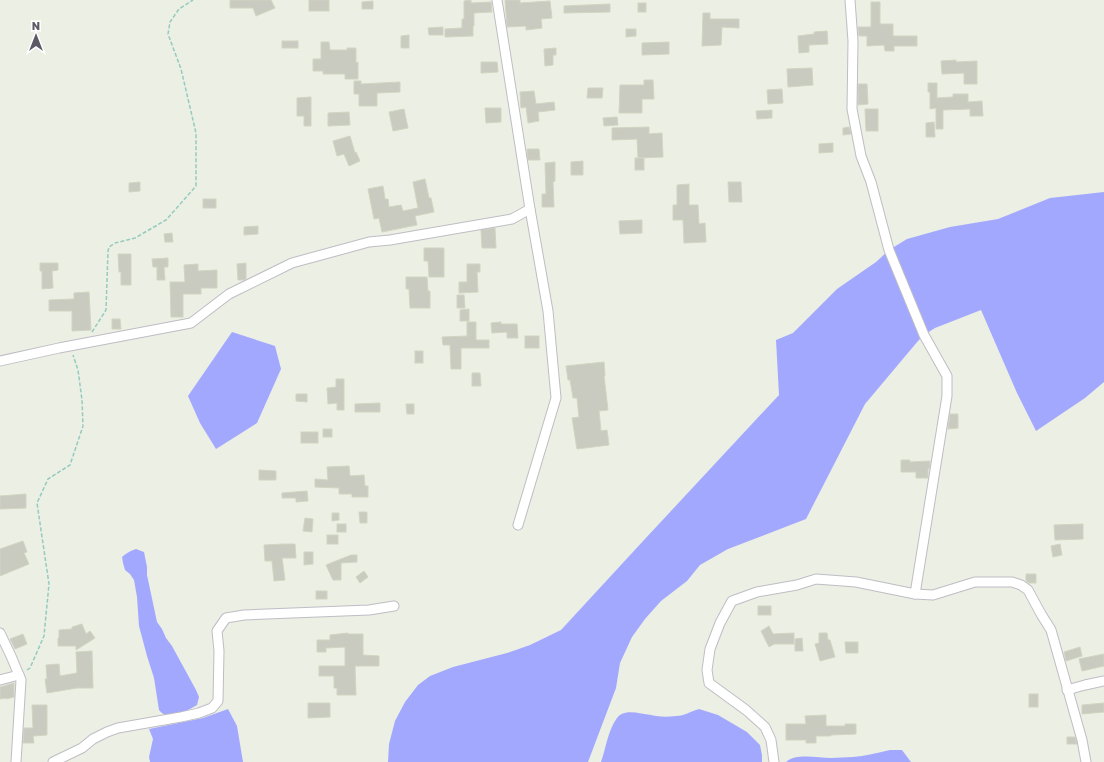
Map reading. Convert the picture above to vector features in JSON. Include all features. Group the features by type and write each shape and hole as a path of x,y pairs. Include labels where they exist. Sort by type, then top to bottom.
{"street":[{"path":"498,0 530,209 548,311 556,398 518,525"},
{"path":"850,0 853,41 852,109 861,156 871,182 889,250 924,335 946,376 947,396 915,594"},
{"path":"0,361 59,348 191,323 229,294 292,263 370,242 390,240 512,219 530,209"},
{"path":"774,762 771,740 765,727 746,710 709,684 707,670 710,649 720,623 732,601 757,592 797,585 816,579 856,582 915,594 933,595 975,582 1012,582 1021,585 1028,590 1051,630 1082,740 1086,762"},
{"path":"54,762 82,748 93,739 118,728 182,717 200,713 212,708 218,701 219,651 217,631 226,618 244,615 370,610 394,606"},
{"path":"0,634 21,680 16,762"},
{"path":"0,680 19,674"},
{"path":"1067,690 1104,681"}],"water":[{"path":"1104,192 1104,382 1085,398 1036,431 1017,393 981,310 935,328 918,341 865,404 806,519 728,549 700,565 687,581 661,601 645,619 632,637 620,663 616,688 588,762 388,762 389,744 395,721 405,702 418,685 430,676 453,667 507,653 530,645 561,630 779,395 776,340 793,333 837,289 876,262 889,250 907,239 950,227 998,219 1050,198"},
{"path":"232,332 275,346 281,369 257,423 216,449 200,423 188,396"},
{"path":"136,549 144,552 147,575 157,622 172,646 199,697 197,705 178,714 167,715 159,710 154,678 139,626 134,580 125,570 122,557"},
{"path":"228,709 237,726 243,762 150,762 149,757 153,739 149,729 203,718"},
{"path":"699,709 718,715 747,732 760,745 762,762 601,762 611,728 620,715 633,712 660,716 673,716 682,715"},
{"path":"890,750 902,750 911,762 786,762 790,759 801,757 853,757"}],"building":[{"path":"230,0 271,0 275,8 256,16 253,8 230,8"},
{"path":"309,0 329,0 329,11 309,11"},
{"path":"471,0 471,3 491,2 492,12 474,13 473,36 445,37 445,29 462,28 462,19 464,19 464,1"},
{"path":"505,0 520,0 520,3 550,1 552,18 541,19 542,28 526,30 526,26 507,27"},
{"path":"373,1 373,9 362,9 362,2"},
{"path":"871,2 880,2 880,24 893,24 893,36 917,36 917,46 894,46 894,51 885,51 884,45 867,46 867,36 859,36 858,27 871,27"},
{"path":"638,3 646,3 646,12 638,12"},
{"path":"610,4 610,12 564,13 564,6"},
{"path":"703,13 710,13 710,19 739,19 739,28 722,27 721,45 702,46"},
{"path":"443,27 443,35 429,35 428,28"},
{"path":"626,29 636,29 636,36 626,37"},
{"path":"827,31 828,44 809,45 809,52 799,53 798,36 814,34 814,32"},
{"path":"409,35 409,48 401,48 401,36"},
{"path":"282,41 298,41 298,48 282,48"},
{"path":"321,42 329,42 330,50 347,50 347,48 356,48 358,79 345,79 345,74 323,74 323,71 313,71 313,59 321,59"},
{"path":"669,42 669,54 642,55 642,43"},
{"path":"556,48 556,55 553,55 553,65 545,66 544,49"},
{"path":"956,60 956,62 977,61 977,84 964,84 964,73 942,74 941,61"},
{"path":"481,62 497,62 498,72 481,73"},
{"path":"812,68 813,85 788,87 787,69"},
{"path":"644,80 653,80 654,99 642,99 642,113 619,113 620,85 644,85"},
{"path":"354,81 361,81 361,84 400,82 400,92 377,93 377,106 359,106 359,94 354,94"},
{"path":"928,83 937,83 937,98 953,97 953,94 968,94 968,102 982,101 983,116 970,116 970,109 943,110 943,129 936,129 936,108 930,109 930,92 928,92"},
{"path":"858,84 867,84 868,104 858,105"},
{"path":"588,88 603,88 602,98 587,98"},
{"path":"782,89 783,103 768,104 767,90"},
{"path":"534,91 536,104 554,102 555,110 538,112 539,121 528,123 526,107 521,108 520,92"},
{"path":"311,97 311,126 304,126 304,116 297,116 297,98"},
{"path":"485,108 501,108 501,122 486,123"},
{"path":"404,109 408,128 393,131 389,112"},
{"path":"865,109 878,109 878,131 866,131"},
{"path":"772,110 772,118 757,119 756,111"},
{"path":"349,112 350,125 328,126 328,113"},
{"path":"617,117 618,125 604,126 603,118"},
{"path":"934,122 935,137 926,137 926,123"},
{"path":"649,127 649,134 662,133 663,157 638,158 637,139 612,140 612,128"},
{"path":"849,127 851,134 843,135 843,128"},
{"path":"350,136 355,153 356,152 360,161 349,166 344,154 337,156 333,141"},
{"path":"833,143 833,152 819,153 819,144"},
{"path":"527,149 539,149 540,160 528,160"},
{"path":"635,158 644,158 644,170 635,170"},
{"path":"583,161 583,175 571,175 571,162"},
{"path":"555,162 555,181 553,182 554,207 542,207 542,194 546,194 545,163"},
{"path":"425,179 434,212 415,216 417,225 382,232 379,218 374,219 368,189 383,186 385,199 388,199 389,207 401,205 403,211 418,208 413,182"},
{"path":"140,182 140,191 129,192 129,183"},
{"path":"728,182 741,182 742,202 729,202"},
{"path":"689,184 689,205 698,205 699,224 705,223 706,242 684,243 683,220 673,220 673,205 677,205 677,185"},
{"path":"203,199 216,199 216,208 203,208"},
{"path":"642,220 642,233 620,234 619,221"},
{"path":"258,226 258,234 244,235 244,227"},
{"path":"495,228 496,248 482,248 481,230"},
{"path":"172,233 173,242 165,242 164,234"},
{"path":"424,248 444,248 444,277 429,277 428,261 424,261"},
{"path":"118,254 131,254 131,285 121,285 121,272 119,272"},
{"path":"168,258 168,267 164,267 165,280 157,280 157,267 153,267 152,259"},
{"path":"40,263 58,263 58,270 52,271 53,288 42,289 42,271 40,271"},
{"path":"246,263 246,279 238,280 237,264"},
{"path":"198,264 198,271 217,270 217,288 201,288 201,294 183,294 183,317 171,317 170,282 185,282 184,265"},
{"path":"467,264 480,264 480,272 477,272 478,292 459,293 459,282 467,282"},
{"path":"406,277 427,277 428,291 430,291 430,308 410,308 409,289 406,289"},
{"path":"89,292 91,330 72,331 72,311 49,311 49,300 74,299 74,293"},
{"path":"457,295 464,295 465,308 457,308"},
{"path":"469,309 469,321 460,321 460,310"},
{"path":"112,319 120,319 121,329 112,329"},
{"path":"467,322 476,322 476,340 489,340 489,348 461,348 461,369 451,369 450,345 443,345 442,337 467,336"},
{"path":"501,322 501,324 517,324 518,338 507,338 507,332 492,333 491,323"},
{"path":"525,336 539,336 539,348 525,348"},
{"path":"415,351 423,351 423,363 415,363"},
{"path":"604,362 608,410 599,411 601,431 607,430 609,445 577,449 572,418 579,417 577,398 573,398 566,366"},
{"path":"472,373 480,373 481,386 472,386"},
{"path":"336,379 344,379 344,410 337,410 337,403 328,404 327,388 336,387"},
{"path":"296,394 307,394 307,402 296,401"},
{"path":"380,403 380,412 355,412 355,404"},
{"path":"406,404 414,404 414,414 407,414"},
{"path":"950,414 958,414 958,428 948,429"},
{"path":"323,429 332,429 332,437 323,437"},
{"path":"301,432 318,432 318,443 301,443"},
{"path":"901,460 910,460 910,462 930,461 928,478 916,478 916,472 901,472"},
{"path":"349,466 350,476 364,475 365,486 368,486 368,497 352,497 352,494 339,494 339,488 315,487 315,479 328,480 327,467"},
{"path":"259,470 276,471 276,480 259,480"},
{"path":"307,491 308,501 296,502 296,498 282,498 282,493"},
{"path":"26,494 26,508 0,509 0,496"},
{"path":"359,512 367,512 367,523 360,523"},
{"path":"332,513 339,513 339,520 332,521"},
{"path":"305,518 313,519 312,532 303,531"},
{"path":"337,524 346,524 346,532 337,532"},
{"path":"1083,524 1083,539 1055,540 1054,525"},
{"path":"327,535 338,535 338,544 327,544"},
{"path":"23,541 27,552 24,553 29,564 0,576 0,549"},
{"path":"295,544 296,558 282,558 285,580 274,581 272,561 265,561 264,545"},
{"path":"1060,544 1062,555 1053,557 1051,546"},
{"path":"304,552 313,552 313,564 304,565"},
{"path":"351,555 357,555 357,562 341,563 341,580 333,580 326,565"},
{"path":"364,571 368,577 360,583 356,577"},
{"path":"1026,574 1036,574 1036,583 1029,583 1026,581"},
{"path":"316,591 327,591 327,599 316,599"},
{"path":"758,606 771,606 771,615 758,615"},
{"path":"82,624 86,634 90,631 95,638 76,650 76,646 58,646 59,630 72,629 72,627"},
{"path":"769,626 773,634 794,633 794,644 774,644 769,647 761,631"},
{"path":"348,633 363,634 363,655 379,656 379,666 355,666 356,695 337,695 337,688 334,688 334,676 319,676 319,666 345,666 345,647 326,648 326,652 317,652 317,640 330,640 330,635"},
{"path":"819,633 827,633 828,640 830,640 835,657 820,661 815,644 819,643"},
{"path":"23,634 27,644 15,649 10,639"},
{"path":"802,638 803,651 795,651 795,639"},
{"path":"845,642 858,642 858,653 846,653"},
{"path":"1080,647 1082,656 1066,661 1064,652"},
{"path":"92,651 93,688 77,688 47,693 45,679 47,679 46,665 59,664 60,676 77,673 76,652"},
{"path":"1104,654 1104,666 1082,671 1079,659"},
{"path":"14,683 14,697 0,699 0,687"},
{"path":"1029,694 1038,694 1038,707 1029,707"},
{"path":"308,703 330,703 330,717 308,718"},
{"path":"1104,703 1104,712 1082,714 1082,705"},
{"path":"32,705 47,705 47,735 33,736 34,743 23,743 24,728 33,728"},
{"path":"826,715 826,726 845,726 845,724 856,724 856,734 816,736 816,743 806,743 806,740 786,740 786,724 806,724 805,716"},
{"path":"1067,737 1075,737 1077,744 1067,744"}]}
